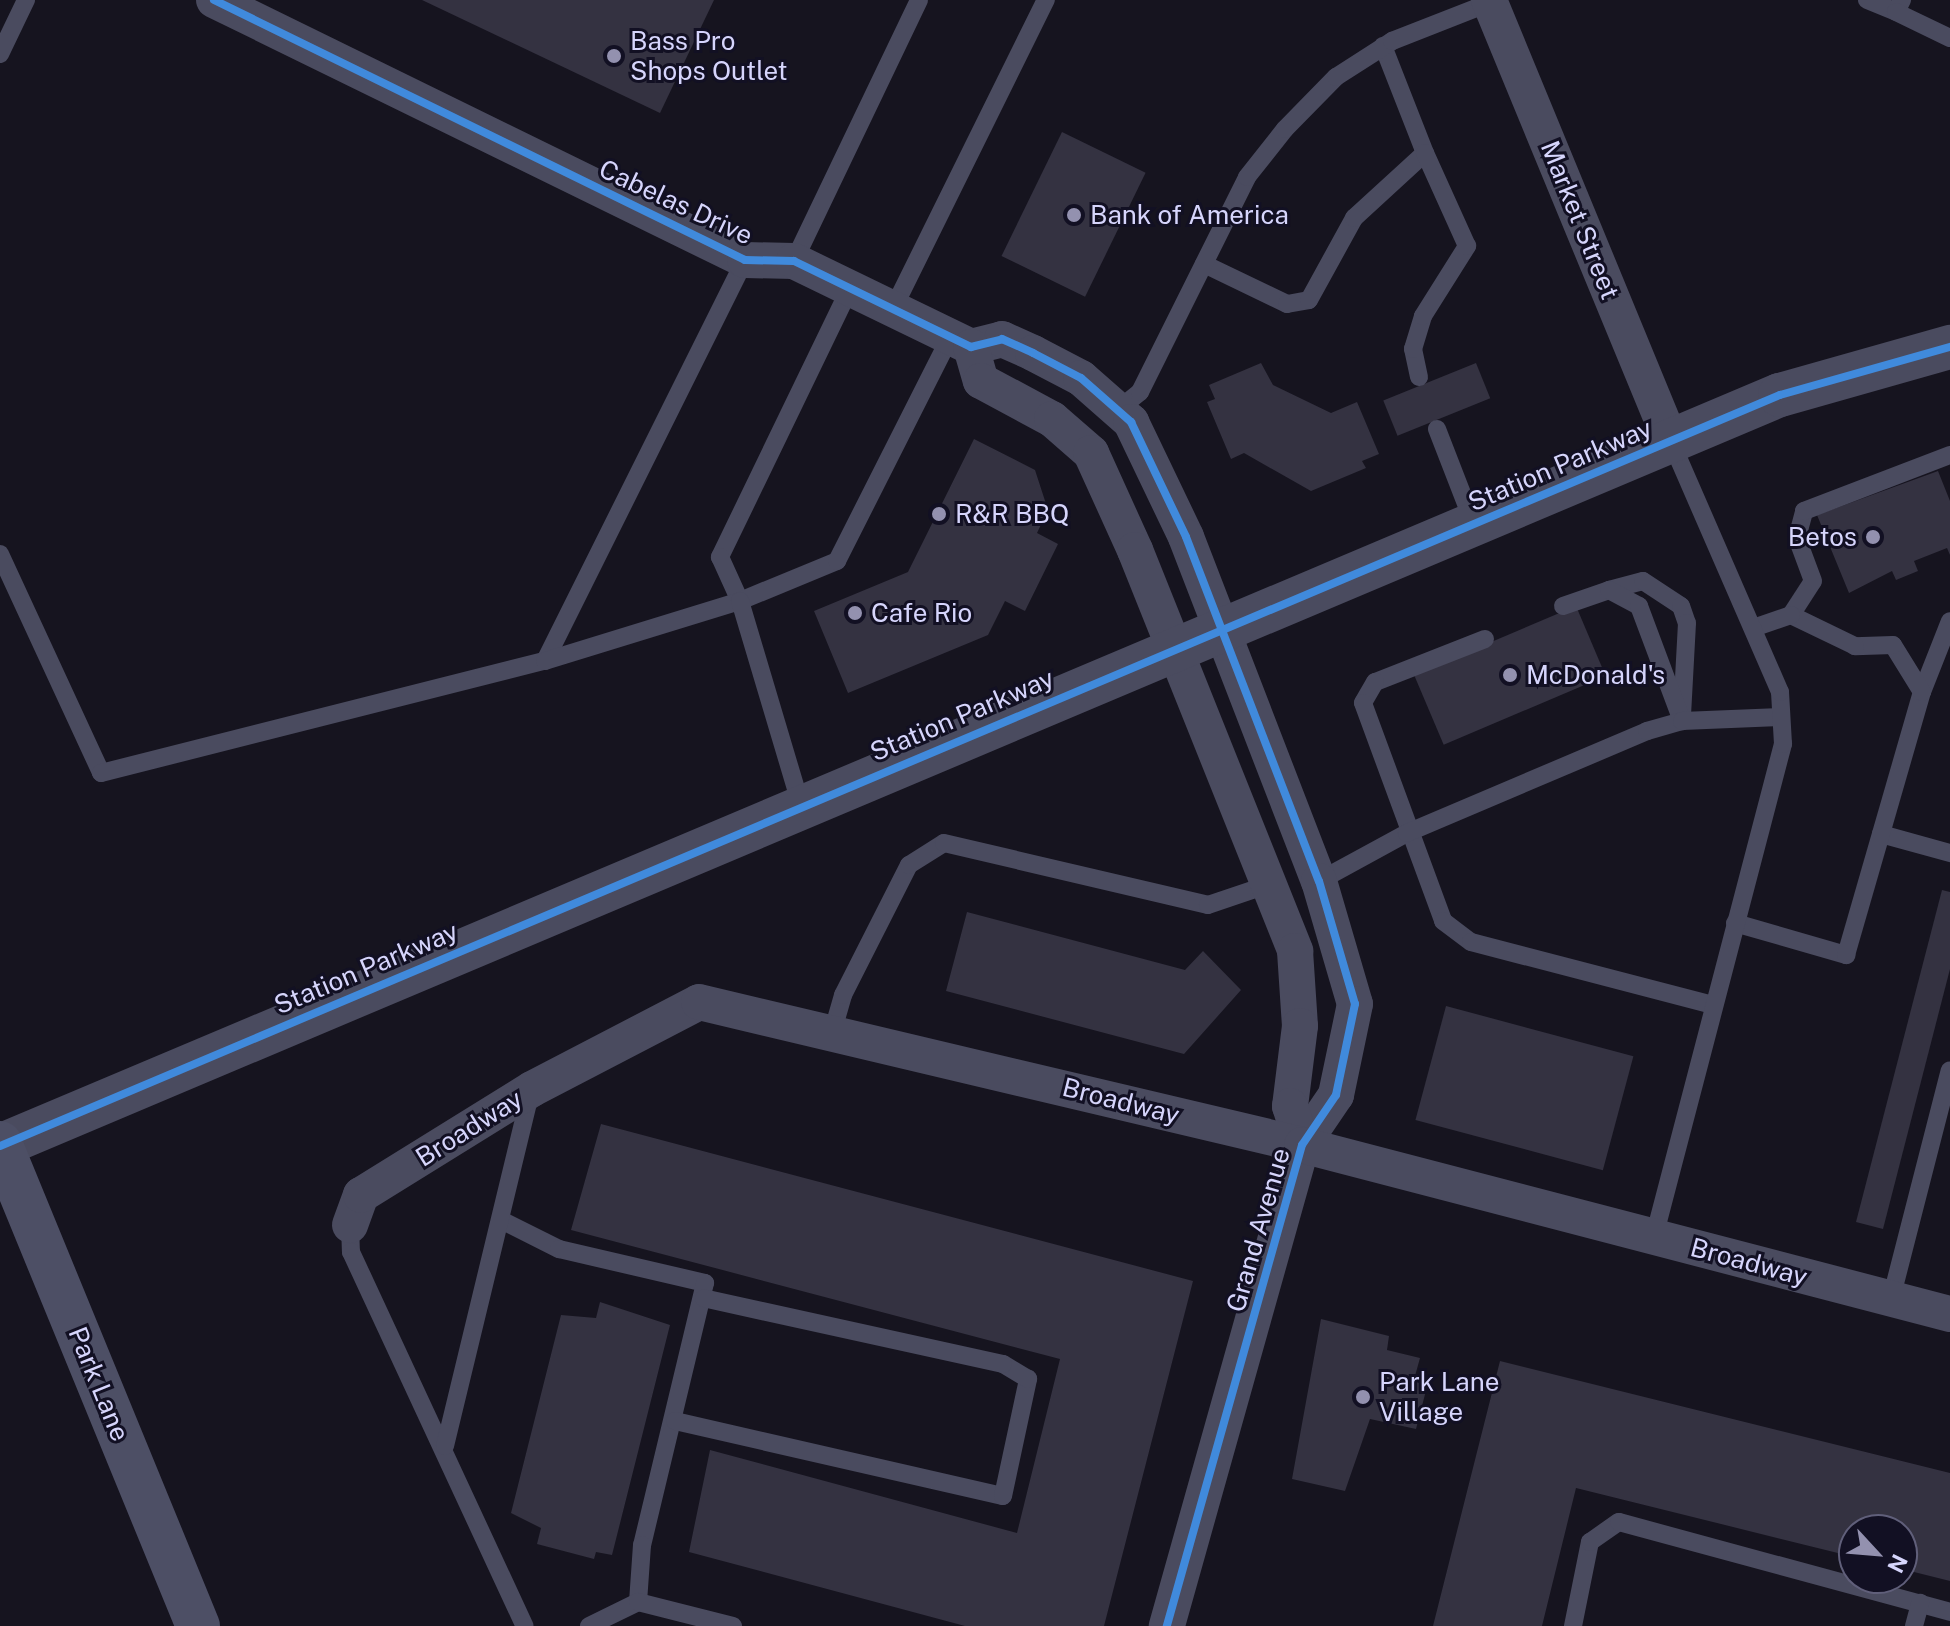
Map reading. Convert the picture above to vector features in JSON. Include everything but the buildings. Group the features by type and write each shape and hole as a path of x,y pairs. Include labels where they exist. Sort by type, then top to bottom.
{"main road":[{"name":"Park Lane","path":"0,1145 198,1626"}],"street":[{"name":"Cabelas Drive","path":"214,0 745,260 794,261 961,342"},
{"name":"Market Street","path":"1492,1 1671,441"},
{"path":"1169,648 1091,453 1052,419 981,381 961,342 1002,339 1069,371 1119,409 1154,464 1217,630"},
{"name":"Station Parkway","path":"0,1145 1169,648 1780,395 1950,347"},
{"name":"Grand Avenue","path":"1167,1626 1302,1145 1336,1095 1355,1004 1319,881 1217,630"},
{"name":"Grand Avenue","path":"1169,648 1270,884 1295,951 1300,1026 1290,1106 1302,1145"},
{"name":"Broadway","path":"350,1225 361,1195 532,1089 699,1002 833,1030 1302,1145 1950,1314"}],"lane":[{"path":"0,54 26,0"},
{"path":"794,261 919,0"},
{"path":"893,309 1046,0"},
{"path":"1867,0 1899,6 1950,38"},
{"path":"1119,409 1140,392 1247,177 1285,129 1336,77 1383,46 1492,1"},
{"path":"1383,46 1425,153 1467,246 1423,316 1413,349 1419,377"},
{"path":"1204,264 1287,304 1309,300 1354,218 1425,153"},
{"path":"545,661 745,260"},
{"path":"801,805 740,601 720,557 850,288"},
{"path":"0,554 101,773 545,661 740,601 837,561 961,342"},
{"path":"1437,429 1473,522"},
{"path":"1654,1237 1783,744 1780,692 1671,441"},
{"path":"1753,628 1791,615 1813,581 1797,538 1804,511 1950,455"},
{"path":"1563,606 1643,581 1681,606 1687,623 1682,721"},
{"path":"1609,590 1639,606 1682,721"},
{"path":"1791,615 1855,646 1893,645 1922,692"},
{"path":"1735,923 1846,955 1922,692 1950,621"},
{"path":"1485,639 1367,690 1363,718 1407,833 1455,934 1713,1005"},
{"path":"1319,881 1407,833 1682,721 1781,717"},
{"path":"1881,834 1950,853"},
{"path":"833,1030 843,995 909,865 944,843 1208,905 1270,884"},
{"path":"1891,1299 1945,1110 1950,1070"},
{"path":"445,1446 532,1089"},
{"path":"501,1220 559,1249 705,1283 675,1421 642,1545 638,1602"},
{"path":"350,1225 351,1252 445,1446 525,1626"},
{"path":"675,1421 1003,1496 1028,1379 1003,1364 704,1298"},
{"path":"1573,1626 1590,1542 1619,1522 1950,1612"},
{"path":"589,1626 638,1602 733,1626"},
{"path":"1914,1626 1920,1603"}],"cycle path":[{"path":"214,0 745,260 794,261 971,347 1002,339 1033,353 1081,378 1131,422 1186,537 1319,881 1355,1004 1336,1095 1302,1145 1167,1626"},
{"path":"0,1146 1780,395 1950,347"}],"place":[{"name":"Bass Pro Shops Outlet","path":"614,56"},
{"name":"Bank of America","path":"1074,215"},
{"name":"R&R BBQ","path":"939,514"},
{"name":"Betos","path":"1873,537"},
{"name":"Cafe Rio","path":"855,613"},
{"name":"McDonald's","path":"1510,675"},
{"name":"Park Lane Village","path":"1363,1397"}]}
